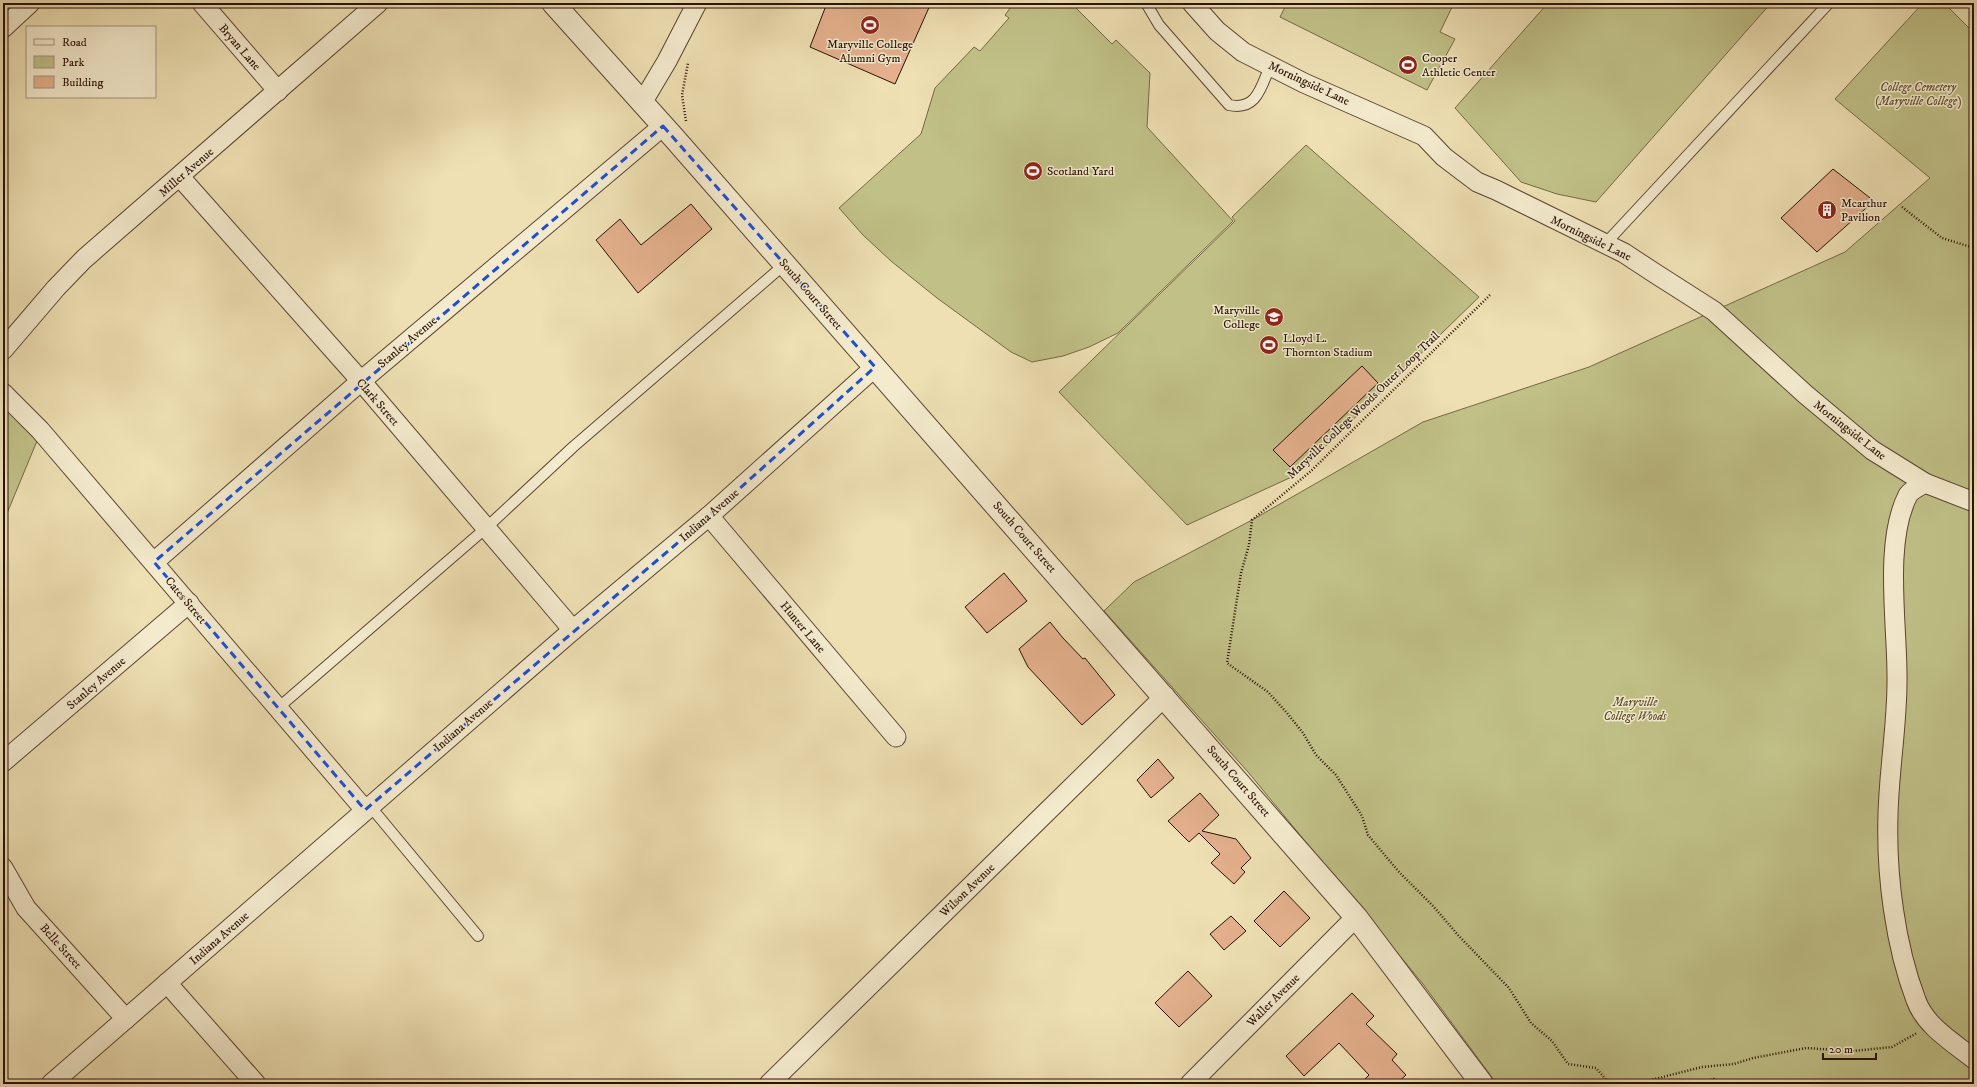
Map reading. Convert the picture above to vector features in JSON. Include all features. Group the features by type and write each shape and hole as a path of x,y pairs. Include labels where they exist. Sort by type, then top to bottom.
{"street":[{"path":"3,28 30,3"},
{"name":"Bryan Lane","path":"202,3 278,91"},
{"name":"Miller Avenue","path":"3,350 56,288 84,259 180,177 378,3"},
{"name":"South Court Street","path":"553,3 642,104 669,132 1165,696 1356,917 1482,1084"},
{"path":"642,104 667,61 697,3"},
{"name":"Morningside Lane","path":"1198,6 1217,31 1243,52 1304,83 1424,136 1444,157 1477,182 1624,253 1714,311 1805,394 1872,450 1925,483 1974,502"},
{"name":"Stanley Avenue","path":"154,562 361,381 669,132"},
{"name":"Clark Street","path":"180,177 361,381 573,630"},
{"name":"Indiana Avenue","path":"51,1084 573,630 709,516 875,367"},
{"name":"Cates Street","path":"3,393 40,430 278,708 367,808"},
{"path":"1925,483 1909,494 1895,535 1894,604 1897,681 1888,815 1890,877 1900,945 1916,1002 1932,1025 1974,1059"},
{"name":"Hunter Lane","path":"709,516 896,737"},
{"name":"Stanley Avenue","path":"3,762 189,603"},
{"name":"Wilson Avenue","path":"769,1084 1165,696"},
{"name":"Belle Street","path":"3,868 26,908 126,1019"},
{"name":"Waller Avenue","path":"1190,1084 1356,917"},
{"path":"167,983 256,1084"}],"lane":[{"path":"1146,3 1159,25 1229,105 1240,107 1251,102 1258,94 1270,66"},
{"path":"1605,244 1829,3"},
{"path":"278,708 486,528 573,447 785,264"},
{"path":"367,808 478,936"}],"path":[{"path":"669,132 687,126 682,95 688,60"},
{"path":"1902,206 1942,238 1974,248"},
{"name":"Maryville College Woods Outer Loop Trail","path":"1490,295 1311,470 1252,520 1249,545 1241,573 1227,663 1268,692 1287,713 1303,733 1316,754 1336,775 1362,816 1368,834 1399,872 1433,906 1458,936 1509,988 1531,1023 1552,1041 1568,1064 1596,1068 1609,1083 1613,1084"},
{"path":"1635,1084 1702,1067 1734,1064 1752,1058 1806,1048 1853,1051 1892,1047 1932,1025"},
{"path":"1696,1084 1714,1079 1726,1084"},
{"path":"1645,1081 1687,1084"}],"highlighted area":[{"path":"663,126 875,367 709,516 365,810 154,562"}],"green space":[{"name":"Scotland Yard","path":"1014,3 1078,3 1075,7 1112,44 1116,40 1150,73 1147,127 1233,221 1118,333 1089,347 1063,356 1032,362 1011,352 937,298 891,261 863,235 839,208 921,134 935,88 974,47 980,51 1009,18 1005,15"},
{"name":"Cooper Athletic Center","path":"1287,3 1454,3 1440,32 1455,39 1427,90 1280,17"},
{"path":"1548,3 1771,3 1596,202 1557,194 1521,182 1455,108"},
{"name":"Maryville College Woods","path":"1923,3 1944,3 1974,33 1974,156 1971,158 1974,157 1974,1084 1497,1084 1423,984 1248,772 1104,611 1134,582 1252,520 1423,422 1589,367 1845,252 1930,178 1835,99"},
{"name":"Lloyd L. Thornton Stadium","path":"1306,145 1479,297 1296,475 1187,525 1059,392 1235,221 1232,217"},
{"path":"3,404 37,441 3,523"}],"building":[{"name":"Maryville College Alumni Gym","path":"827,3 931,3 895,84 810,47"},
{"name":"Mcarthur Pavilion","path":"1833,169 1874,201 1817,252 1781,218"},
{"path":"691,204 712,229 638,293 596,240 620,219 641,245"},
{"path":"1362,366 1378,383 1290,467 1273,450"},
{"path":"1004,573 1027,601 987,633 965,607"},
{"path":"1050,622 1083,659 1085,658 1115,695 1082,725 1028,667 1019,649"},
{"path":"1158,759 1174,778 1151,798 1137,780"},
{"path":"1200,793 1219,815 1202,831 1236,839 1251,858 1241,868 1245,872 1234,884 1211,863 1220,854 1199,833 1189,842 1168,821"},
{"path":"1284,891 1310,918 1280,947 1254,921"},
{"path":"1231,916 1246,931 1224,950 1210,934"},
{"path":"1188,971 1212,996 1179,1027 1155,1003"},
{"path":"1352,993 1374,1016 1366,1024 1397,1054 1392,1060 1406,1075 1396,1084 1360,1084 1369,1075 1339,1043 1304,1076 1286,1056"}],"place":[{"name":"Maryville College Alumni Gym","path":"870,25"},
{"name":"Cooper Athletic Center","path":"1408,65"},
{"name":"Scotland Yard","path":"1033,171"},
{"name":"Mcarthur Pavilion","path":"1827,210"},
{"name":"Maryville College","path":"1274,317"},
{"name":"Lloyd L. Thornton Stadium","path":"1269,345"}],"park label":[{"name":"College Cemetery (Maryville College)","path":"1918,94"}]}
